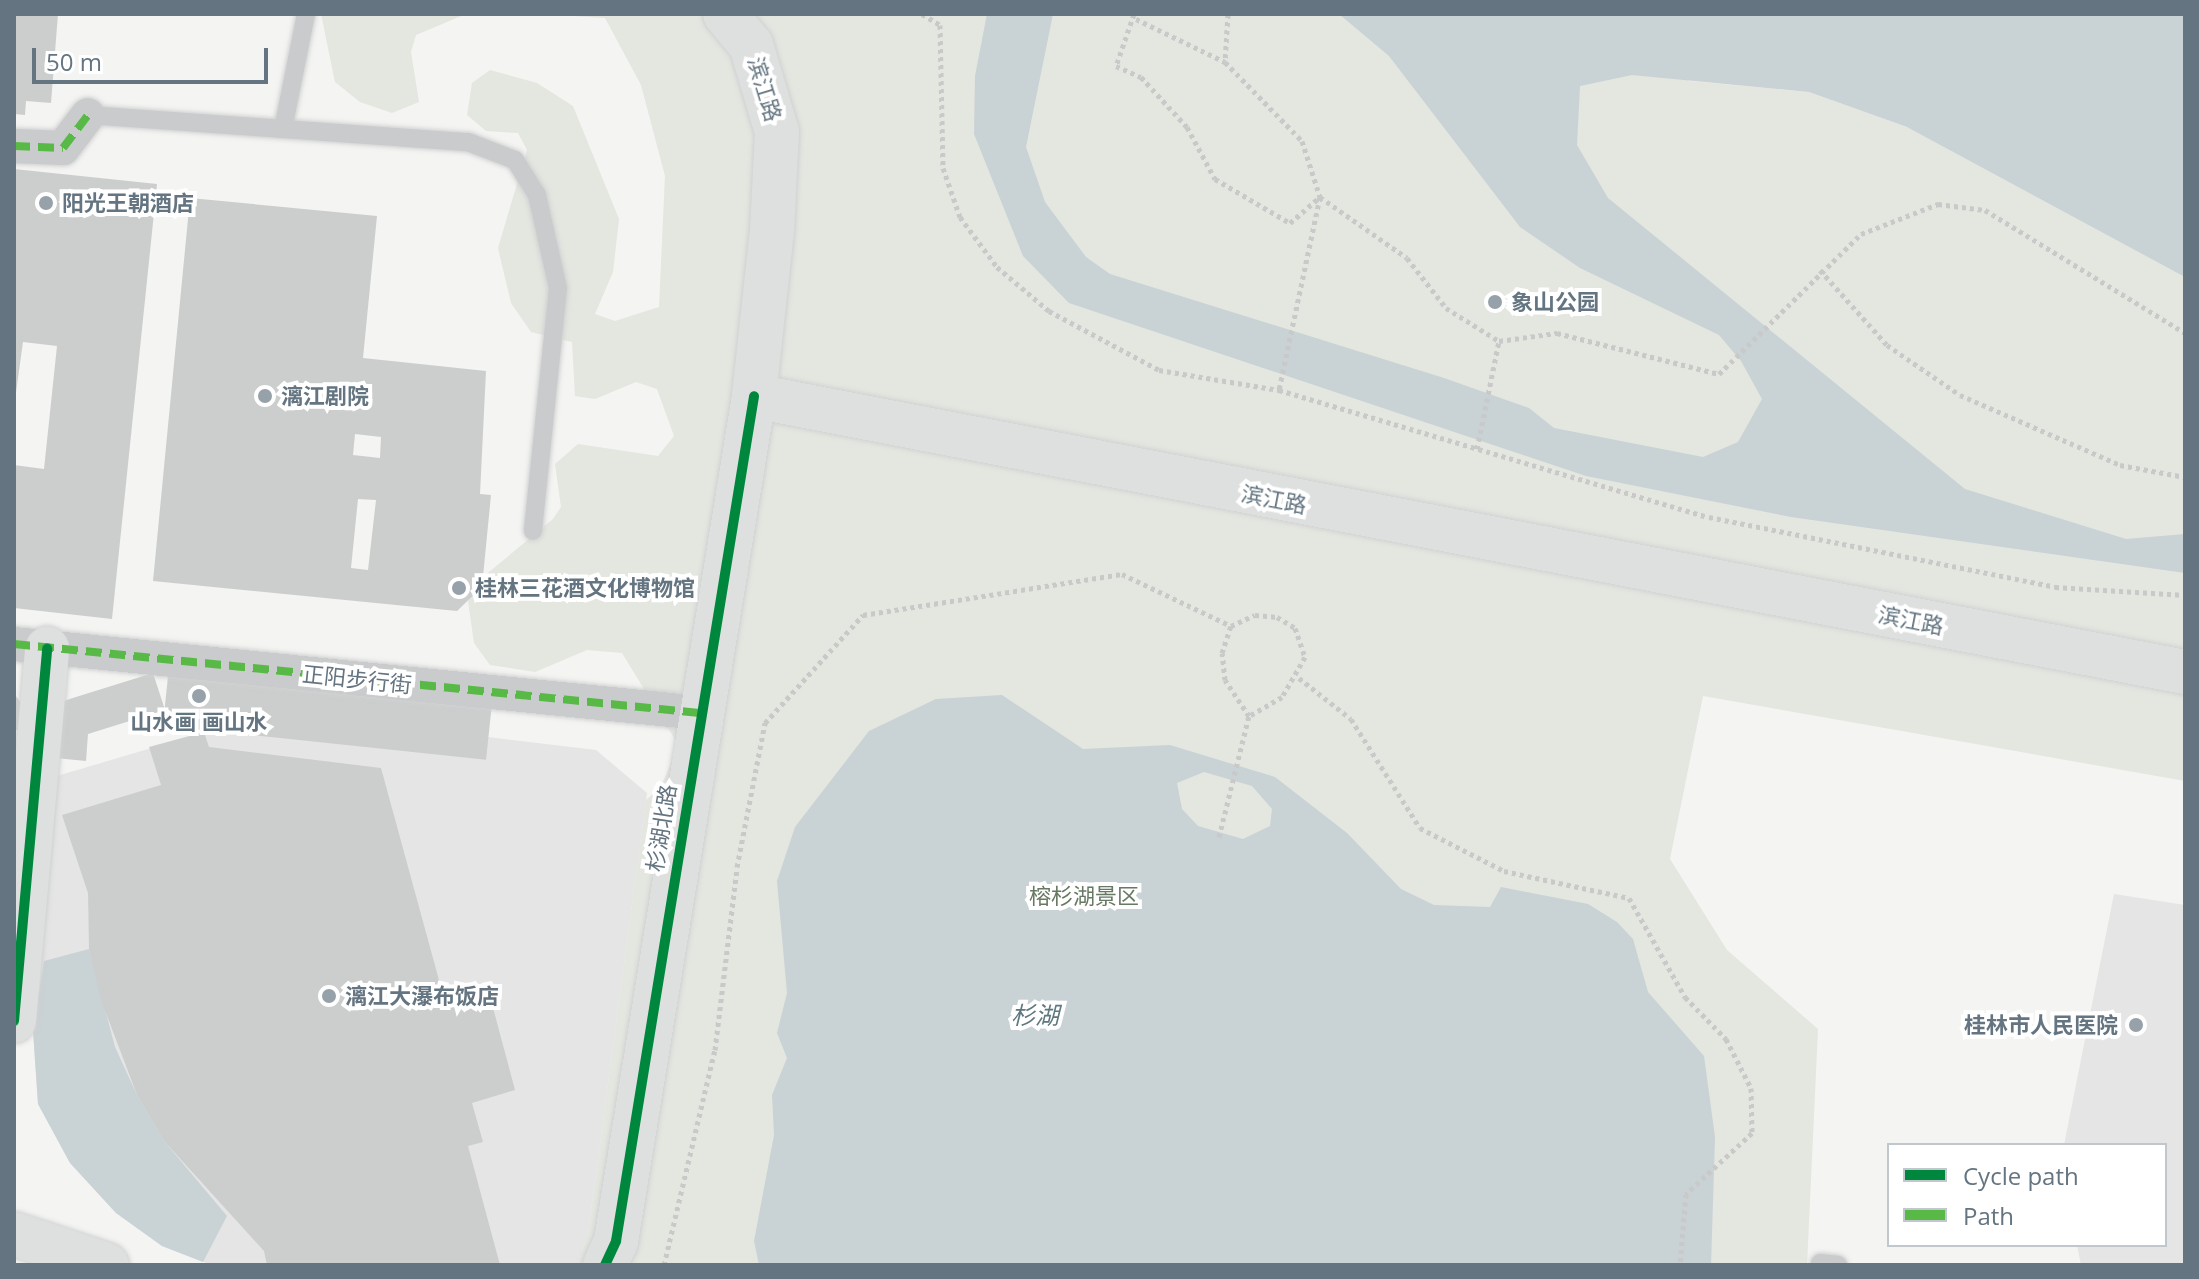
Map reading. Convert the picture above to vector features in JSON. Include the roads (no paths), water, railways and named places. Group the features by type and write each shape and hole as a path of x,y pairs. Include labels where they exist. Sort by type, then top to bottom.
{"main road":[{"name":"滨江路","path":"725,14 751,45 777,132 754,396 2185,672"},
{"name":"杉湖北路","path":"605,1265 616,1241 754,396"},
{"path":"14,1017 31,646"},
{"path":"14,1234 107,1265"}],"street":[{"path":"14,146 63,148 88,115"},
{"name":"正阳步行街","path":"31,646 700,713"}],"lane":[{"path":"283,129 306,14"},
{"path":"88,115 468,142 515,160 541,209 558,288 533,531"}],"water":[{"path":"987,14 1053,14 1026,147 1045,202 1086,257 1110,274 1444,378 1529,408 1554,428 1703,457 1738,442 1762,399 1741,361 1719,335 1580,268 1520,227 1389,56 1339,14 2185,14 2185,277 1907,127 1809,92 1632,75 1580,86 1577,145 1608,198 1965,489 2126,539 2185,534 2185,573 1791,517 1586,476 1069,303 1023,256 974,134 975,76"},
{"name":"杉湖","path":"1002,695 1083,749 1170,745 1275,777 1347,833 1401,889 1434,905 1490,907 1501,887 1588,904 1617,922 1633,939 1648,992 1704,1056 1715,1137 1711,1265 759,1265 754,1241 774,1135 772,1095 787,1058 777,1033 787,993 777,881 795,827 869,731 936,699","holes":["1204,772 1252,786 1272,809 1270,826 1243,839 1198,826 1182,809 1177,783"]},
{"path":"89,949 115,1047 137,1095 164,1141 227,1216 203,1262 162,1246 116,1213 70,1163 38,1104 33,1031 44,961"}],"place":[{"name":"阳光王朝酒店","path":"46,203"},
{"name":"象山公园","path":"1495,302"},
{"name":"漓江剧院","path":"265,396"},
{"name":"桂林三花酒文化博物馆","path":"459,588"},
{"name":"山水画 画山水","path":"199,696"},
{"name":"漓江大瀑布饭店","path":"329,996"},
{"name":"桂林市人民医院","path":"2136,1025"}],"park label":[{"name":"榕杉湖景区","path":"1084,896"}]}
